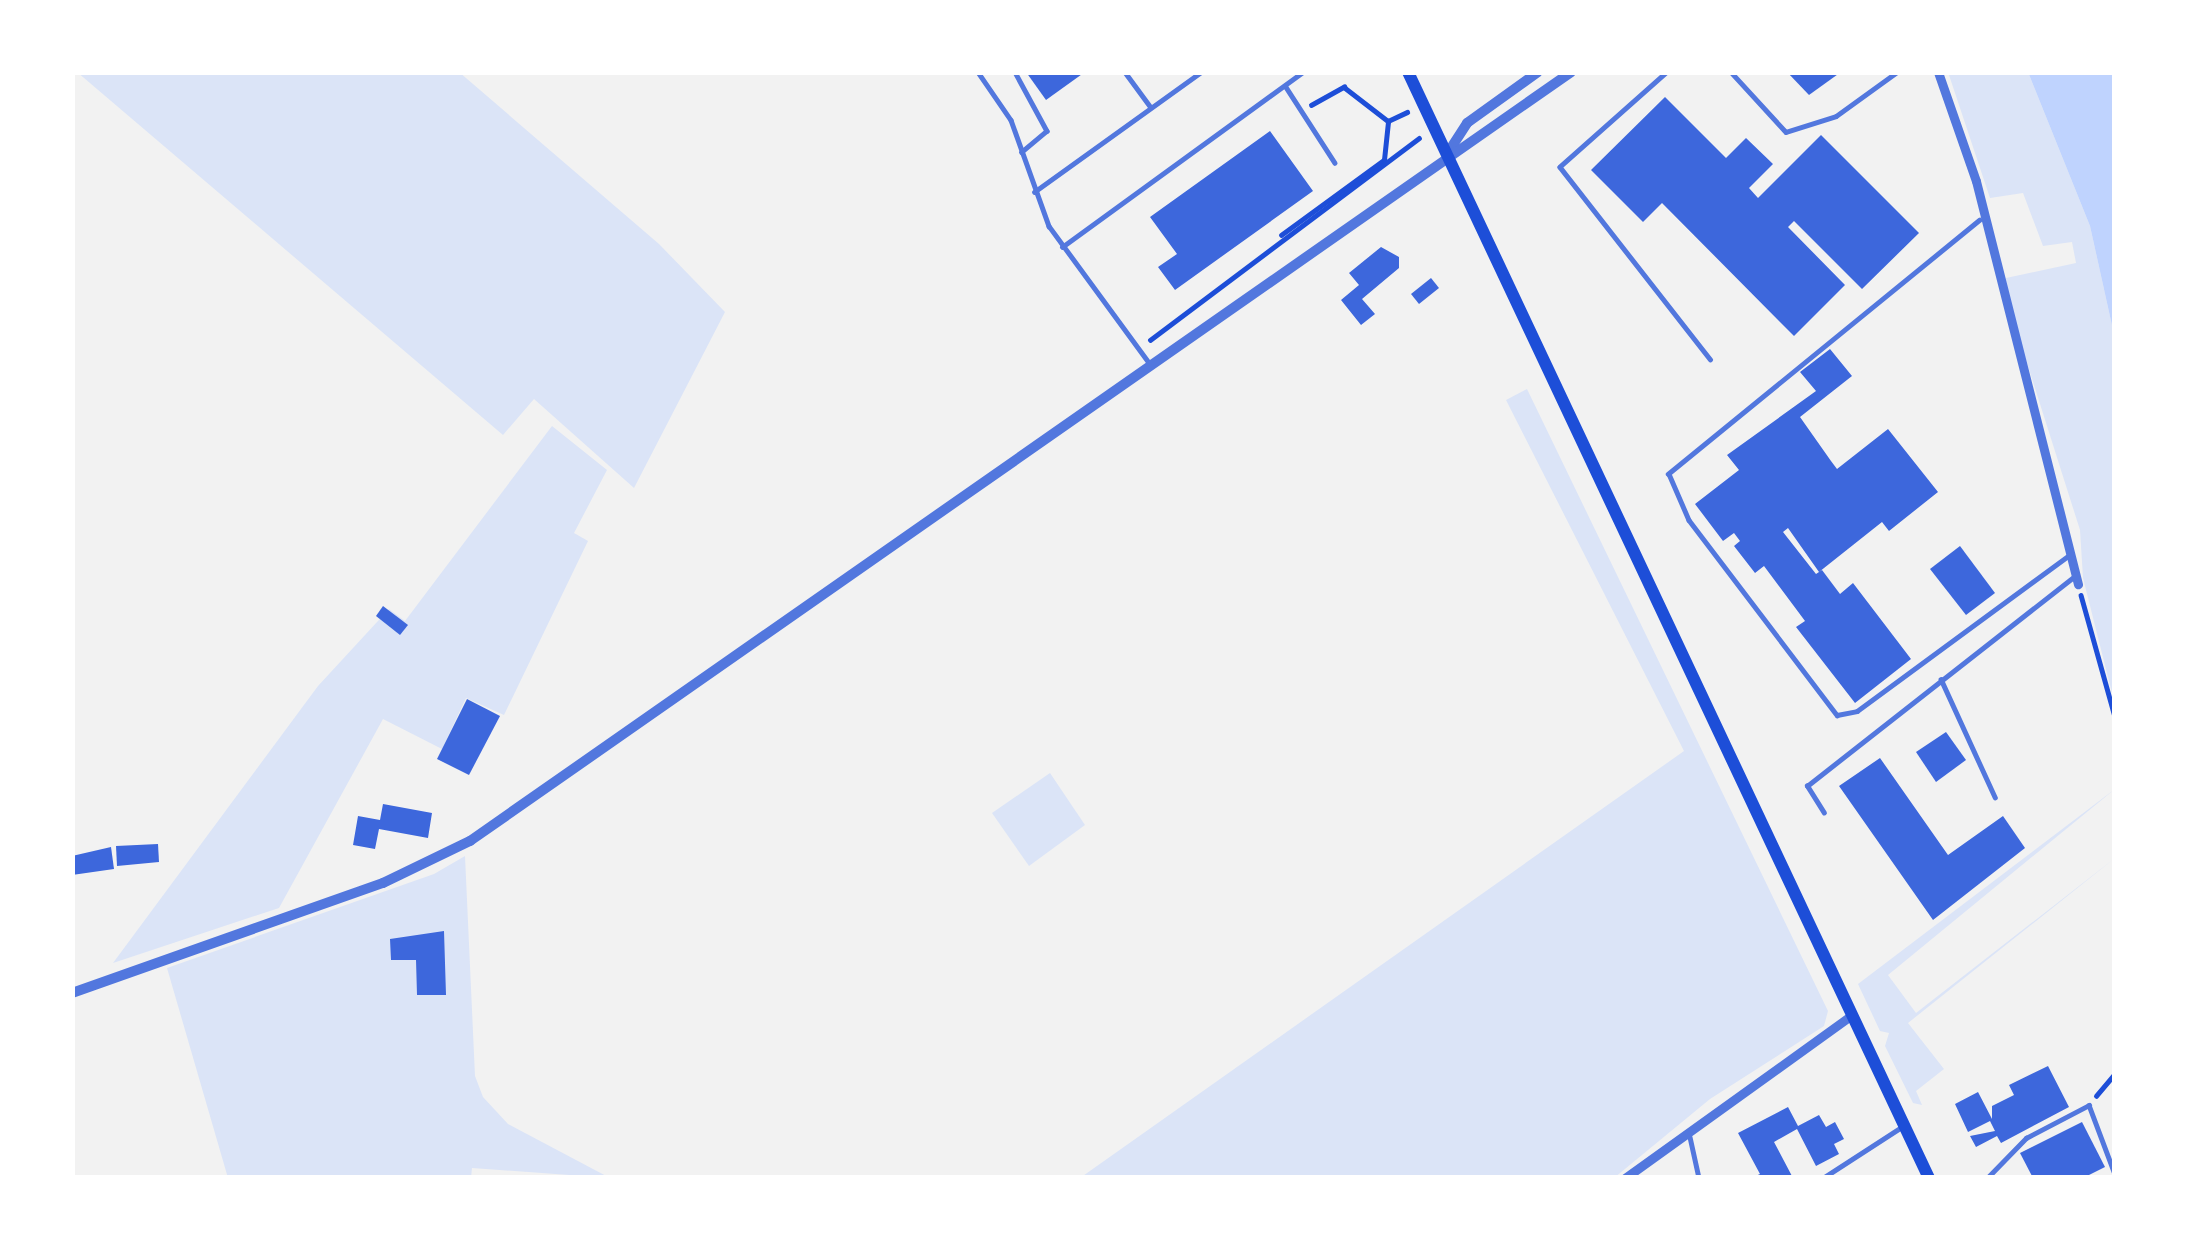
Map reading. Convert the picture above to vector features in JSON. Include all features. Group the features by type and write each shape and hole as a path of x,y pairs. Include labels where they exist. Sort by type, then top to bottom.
{"main road":[{"path":"1408,72 1450,150 1930,1178"}],"street":[{"path":"1450,150 1467,123 1538,72"},
{"path":"72,993 383,883 470,841 1450,150 1478,141 1570,72"},
{"path":"1938,72 1976,181 1980,220 2078,579"},
{"path":"1625,1178 1852,1015"}],"lane":[{"path":"978,72 1021,152 1034,192 1063,247 1150,364"},
{"path":"1015,72 1047,131 1021,152"},
{"path":"1125,72 1151,108"},
{"path":"1034,192 1201,72"},
{"path":"1063,247 1303,72"},
{"path":"1667,72 1560,167 1710,359"},
{"path":"1731,72 1786,132 1836,116 1897,72"},
{"path":"1286,87 1335,163"},
{"path":"1980,220 1669,474 1689,520 1837,715 1857,711 2072,554"},
{"path":"1824,813 1807,785 2078,579"},
{"path":"1941,679 1995,797"},
{"path":"1987,1178 2001,1174 2026,1138 2089,1105 2115,1176"},
{"path":"1823,1178 1905,1125"},
{"path":"1688,1130 1699,1178"}],"path":[{"path":"1301,110 1344,87 1388,121"},
{"path":"1388,121 1425,104"},
{"path":"1281,235 1384,160 1388,121"},
{"path":"1140,350 1436,124"},
{"path":"2078,579 2115,716"},
{"path":"2089,1105 2115,1072"}],"shaded area":[{"path":"77,72 459,72 659,244 725,312 634,488 534,399 503,435"},
{"path":"1948,72 2028,72 2090,226 2115,339 2115,705 2083,578 2080,530 2007,300 2006,278 2076,263 2072,242 2043,246 2023,193 1990,198"},
{"path":"1527,389 1828,1011 1824,1026 1710,1099 1614,1178 1080,1178 1684,751 1506,400"},
{"path":"552,426 607,470 574,533 588,541 504,715 466,698 442,749 383,719 279,908 113,963 318,686 389,609 405,621"},
{"path":"1050,773 1085,825 1029,866 992,813"},
{"path":"2115,789 1888,975 1916,1013 2115,858 1908,1023 1944,1069 1916,1091 1922,1105 1913,1103 1885,1046 1889,1033 1880,1031 1858,984"},
{"path":"465,856 475,1076 483,1097 508,1124 610,1178 472,1168 471,1178 228,1178 167,968 434,874"}],"water":[{"path":"2028,72 2115,72 2115,339 2090,226"}],"building":[{"path":"1026,72 1085,72 1046,100"},
{"path":"1787,72 1841,72 1809,95"},
{"path":"1665,97 1726,158 1746,138 1773,164 1749,188 1758,198 1821,135 1919,233 1862,289 1794,221 1788,227 1845,285 1794,336 1662,203 1643,222 1591,170"},
{"path":"1270,131 1313,191 1175,290 1158,267 1177,254 1150,217"},
{"path":"1381,247 1399,257 1399,268 1362,299 1375,314 1361,325 1341,300 1359,285 1349,273"},
{"path":"1431,278 1439,288 1419,304 1411,294"},
{"path":"1830,349 1852,376 1800,417 1837,469 1888,429 1938,492 1889,531 1882,522 1819,572 1840,594 1853,583 1911,659 1855,703 1796,627 1805,621 1764,566 1755,573 1734,546 1740,541 1734,533 1723,541 1695,504 1739,470 1727,455 1816,391 1800,372","holes":["1788,528 1819,572 1783,532"]},
{"path":"1960,546 1995,593 1966,615 1930,569"},
{"path":"383,606 408,625 400,635 376,616"},
{"path":"467,699 500,716 469,775 437,759"},
{"path":"1946,732 1966,760 1936,782 1916,752"},
{"path":"1880,758 1948,855 2003,816 2025,848 1933,920 1839,786"},
{"path":"383,804 432,813 428,838 379,829 375,849 353,845 358,816 380,820"},
{"path":"158,844 159,862 117,866 116,846"},
{"path":"111,847 114,869 72,875 72,856"},
{"path":"444,931 446,995 417,995 416,960 391,960 390,939"},
{"path":"2048,1066 2069,1107 2001,1143 1997,1136 1976,1147 1970,1136 1995,1131 1990,1121 1968,1132 1955,1104 1978,1092 1992,1119 1992,1106 2014,1095 2009,1085"},
{"path":"1788,1107 1798,1126 1819,1115 1826,1127 1835,1122 1844,1139 1834,1144 1839,1154 1816,1166 1797,1129 1774,1142 1793,1178 1751,1178 1760,1174 1738,1133"},
{"path":"2082,1122 2105,1167 2083,1178 2033,1178 2020,1153"}]}
